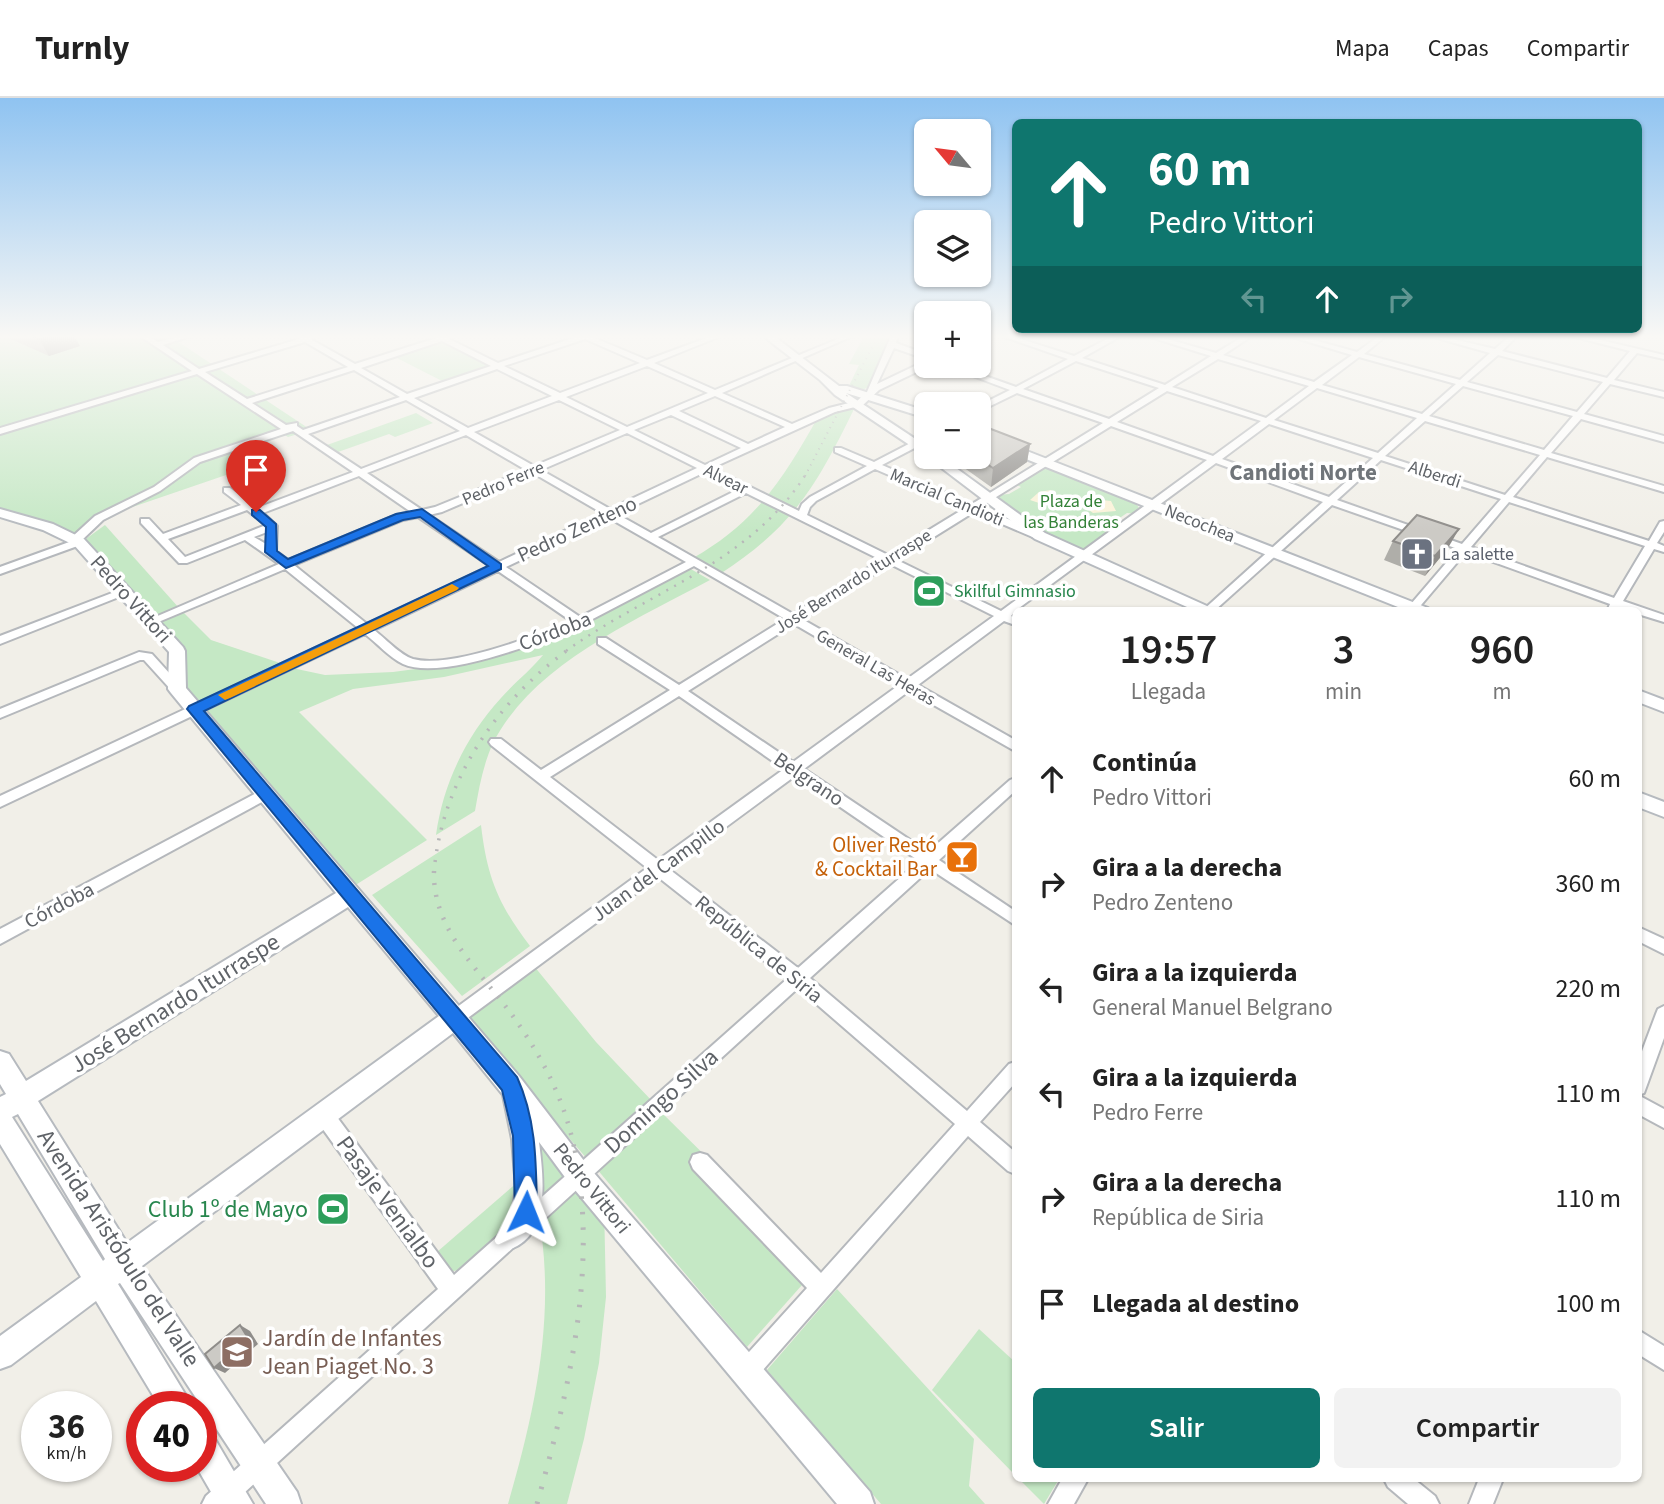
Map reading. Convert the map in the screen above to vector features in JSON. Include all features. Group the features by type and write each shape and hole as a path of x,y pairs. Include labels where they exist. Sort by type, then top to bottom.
{"main road":[{"path":"854,402 914,439"},
{"path":"891,402 914,410"},
{"name":"Necochea","path":"991,441 1408,607"},
{"path":"949,469 1040,536"},
{"name":"Pedro Vittori","path":"0,513 78,541 152,621 177,651 177,689 510,1084 579,1175 858,1504"},
{"name":"Marcial Candioti","path":"1040,536 1201,607"},
{"path":"1642,698 1664,706"},
{"path":"1642,801 1664,810"},
{"name":"José Bernardo Iturraspe","path":"0,1111 350,895"},
{"name":"Juan del Campillo","path":"0,1354 455,1018"},
{"name":"Avenida Aristóbulo del Valle","path":"0,1062 123,1262 285,1504"},
{"path":"510,1084 523,1127 527,1188 526,1212 513,1234"},
{"name":"Avenida Aristóbulo del Valle","path":"0,1121 168,1391"},
{"path":"217,1478 227,1499"}],"street":[{"path":"0,431 98,402"},
{"path":"252,402 294,425 296,429 497,567 582,622"},
{"path":"0,571 78,541 99,518 157,489 197,460 392,402"},
{"name":"General Las Heras","path":"416,402 1012,745"},
{"path":"161,538 361,472 546,402"},
{"name":"Alvear","path":"568,402 1012,621"},
{"name":"Pedro Ferre","path":"152,621 400,517 438,510 697,402"},
{"path":"733,402 792,427"},
{"name":"Pedro Zenteno","path":"812,418 828,402"},
{"name":"Pedro Zenteno","path":"0,802 792,427 860,402"},
{"path":"1051,402 1465,548 1614,607 1664,524"},
{"name":"José Bernardo Iturraspe","path":"541,776 1143,402"},
{"name":"Alberdi","path":"1210,402 1664,550"},
{"name":"Juan del Campillo","path":"455,1018 1294,402"},
{"path":"1371,402 1664,489"},
{"path":"1211,607 1440,402"},
{"path":"1532,402 1664,439"},
{"path":"1417,607 1590,402"},
{"path":"673,412 748,448"},
{"path":"802,517 802,511 809,501 914,448"},
{"name":"Marcial Candioti","path":"838,450 971,509 1040,536"},
{"path":"650,537 746,489"},
{"path":"227,491 272,526"},
{"path":"145,521 183,561 272,526"},
{"path":"271,552 272,526"},
{"path":"246,536 271,552 366,628"},
{"name":"Córdoba","path":"366,628 406,661 420,665 472,657 516,646 582,622 694,562"},
{"path":"0,640 125,591"},
{"path":"1642,614 1664,619"},
{"name":"Belgrano","path":"602,641 1012,917"},
{"path":"0,714 139,656 148,657 177,689"},
{"name":"República de Siria","path":"496,742 798,978 1012,1162"},
{"name":"Domingo Silva","path":"227,1499 259,1462 1012,786"},
{"name":"Córdoba","path":"0,937 265,793"},
{"path":"1642,936 1664,947"},
{"path":"1642,1076 1664,1014"},
{"path":"747,1371 1012,1073"},
{"path":"1642,1106 1664,1119"},
{"name":"Pasaje Venialbo","path":"324,1115 452,1290"},
{"path":"700,1162 821,1288"},
{"path":"1642,1344 1664,1359"},
{"path":"1060,1504 1074,1482"},
{"path":"1400,1482 1427,1504"},
{"path":"1481,1504 1490,1482"}],"green space":[{"path":"0,402 268,402 311,430 265,440 269,444 259,448 273,459 115,513 78,537 0,511"},
{"path":"854,409 815,482 785,521 767,539 720,574 693,558 734,530 751,514 780,479 818,417"},
{"path":"416,413 433,423 395,437 389,434 338,452 327,445"},
{"name":"Plaza de las Banderas","path":"1042,468 1053,469 1135,502 1141,511 1137,514 1127,513 1106,527 1115,529 1085,551 1060,544 996,502 998,495 1009,494 1021,487 1015,484"},
{"path":"105,525 179,608 153,618 83,541"},
{"path":"689,568 710,580 619,628 560,667 533,690 511,715 493,743 484,768 475,811 436,835 450,779 477,728 506,692 543,655 444,677 353,689 299,712 427,840 354,886 204,709 292,668 325,675 393,672 423,668 544,640 592,621"},
{"path":"182,611 211,640 283,664 199,703 185,686 156,622"},
{"path":"481,825 487,860 496,889 510,917 530,946 462,996 372,895"},
{"path":"534,966 596,1042 653,1102 588,1160 465,1017"},
{"path":"659,1110 818,1267 747,1347 596,1168"},
{"path":"526,1111 577,1171 534,1209"},
{"path":"584,1178 604,1203 606,1297 599,1363 584,1439 567,1504 508,1504 527,1434 544,1327 544,1255 539,1218"},
{"path":"520,1180 512,1225 462,1270 453,1271 437,1252"},
{"path":"837,1289 974,1439 969,1486 985,1504 881,1504 767,1370"},
{"path":"979,1329 1012,1359 1012,1472 932,1390"},
{"path":"1022,1482 1057,1482 1044,1504"}],"sand":[{"path":"1051,490 1055,496 1059,496 1058,503 1077,503 1081,498 1111,501 1116,511 1093,513 1082,505 1042,504 1030,500 1039,492"}],"building":[{"path":"991,429 1030,444 993,468"},
{"path":"1417,515 1459,529 1435,556 1393,541"},
{"path":"240,1325 248,1338 214,1368 205,1354"}],"railway":[{"path":"805,476 844,402"},
{"path":"569,649 727,554 783,505 806,474"},
{"path":"434,872 439,839 448,807 477,746 519,693 569,649"},
{"path":"434,872 436,893 451,934 537,1052 560,1100 575,1152"},
{"path":"537,1504 560,1417 577,1329 582,1284 581,1195 575,1150"}],"slow traffic":[{"path":"225,695 452,588"}],"place":[{"name":"La salette","path":"1417,554"},
{"name":"Skilful Gimnasio","path":"929,591"},
{"name":"Oliver Restó & Cocktail Bar","path":"962,857"},
{"name":"Club 1º de Mayo","path":"333,1209"},
{"name":"Jardín de Infantes Jean Piaget No. 3","path":"237,1352"}],"district":[{"name":"Candioti Norte","path":"1303,472"}],"route":[{"path":"256,512 270,522 271,552 286,564 400,517 422,513 497,567 195,709 510,1084 518,1105 524,1136 526,1212"}]}
